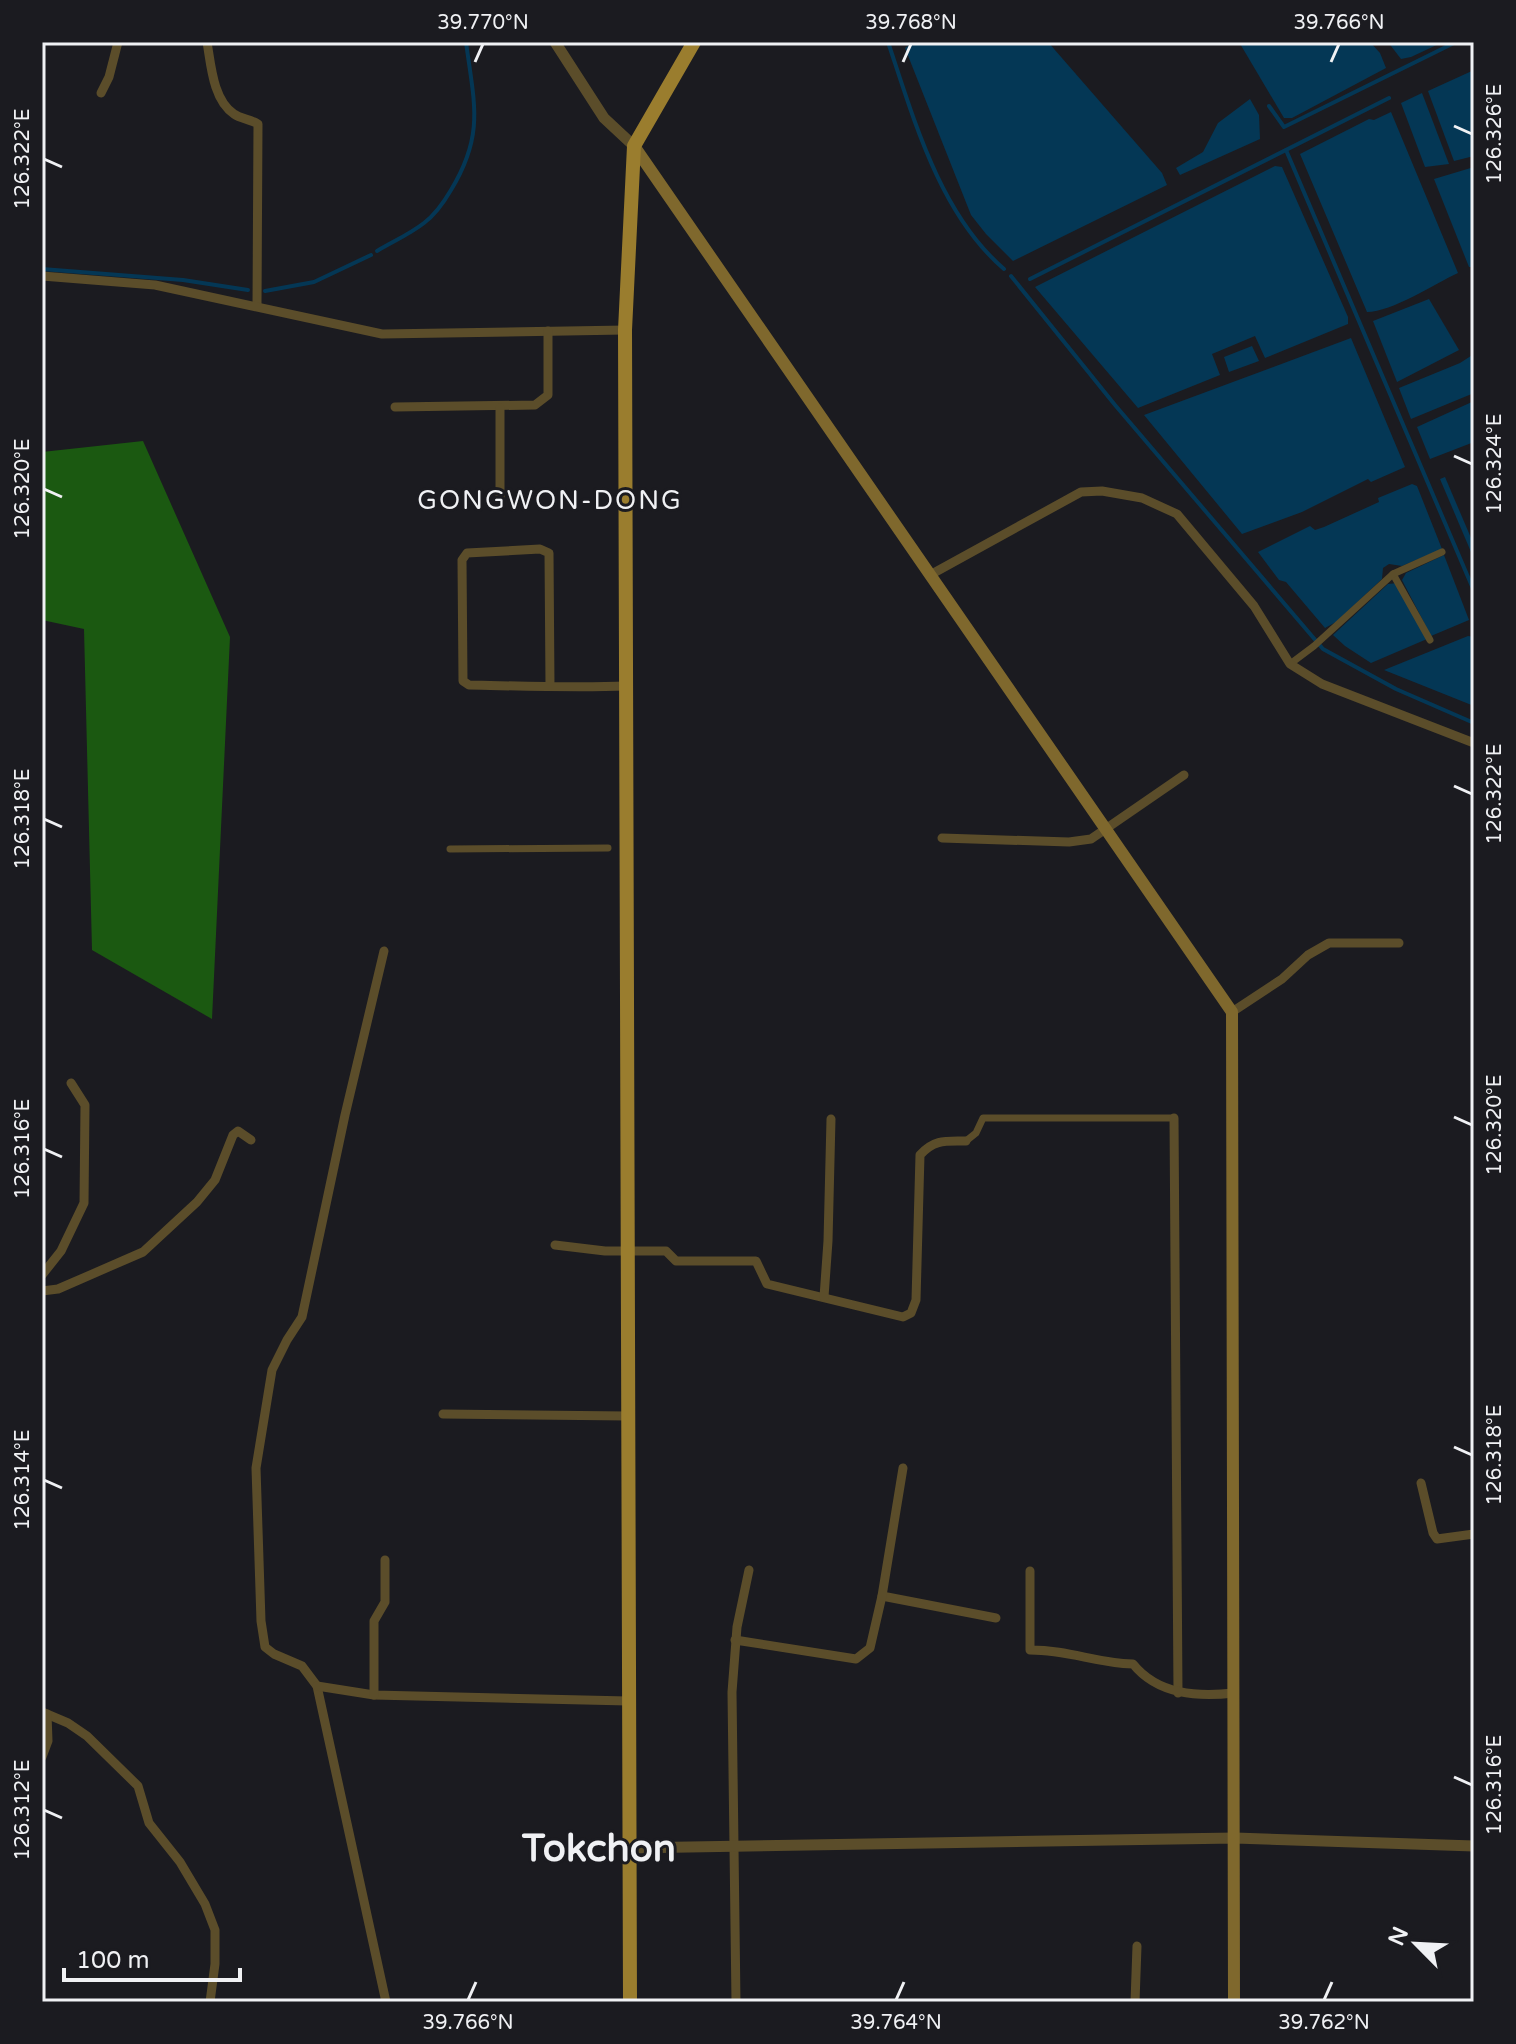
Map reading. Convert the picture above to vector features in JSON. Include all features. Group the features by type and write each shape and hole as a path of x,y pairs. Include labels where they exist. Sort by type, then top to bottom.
{"main road":[{"path":"630,2002 625,330 634,146 694,42"},
{"path":"634,146 1232,1012 1234,2002"}],"street":[{"path":"101,93 109,77 118,42"},
{"path":"207,42 220,97 230,112 258,124 257,306"},
{"path":"555,42 604,118 634,146"},
{"path":"42,276 155,285 382,334 625,330"},
{"path":"395,407 500,408 535,405 548,395 548,331"},
{"path":"500,408 500,497"},
{"path":"930,575 1081,492 1102,491 1142,498 1177,514 1254,606 1290,664 1322,684 1474,743"},
{"path":"550,686 549,553 540,549 467,553 462,560 463,681 469,685 550,686 626,686"},
{"path":"1290,664 1393,574 1442,552"},
{"path":"1393,574 1430,640"},
{"path":"942,838 1069,842 1091,839 1184,775"},
{"path":"450,849 608,848"},
{"path":"1232,1012 1329,943 1399,943"},
{"path":"384,951 302,1317 272,1370 256,1468 261,1621 265,1647 302,1666 317,1686 386,2002"},
{"path":"42,1275 61,1251 84,1203 85,1105 71,1083"},
{"path":"555,1245 605,1251 666,1251 676,1261 756,1261 767,1284 903,1317 911,1313 916,1300 920,1155 928,1146 938,1140 966,1141 976,1133 983,1118 1174,1118 1178,1693"},
{"path":"824,1297 831,1119"},
{"path":"42,1291 58,1289 143,1252 197,1202 215,1180 233,1135 238,1131 251,1140"},
{"path":"443,1414 628,1416"},
{"path":"735,1640 856,1659 870,1648 882,1596 903,1468"},
{"path":"1421,1483 1437,1539 1474,1534"},
{"path":"374,1695 374,1621 385,1602 385,1560"},
{"path":"736,2002 732,1692 735,1640 749,1570"},
{"path":"1030,1571 1030,1650 1057,1650 1081,1654 1103,1663 1133,1664 1141,1674 1178,1693 1234,1693"},
{"path":"882,1596 996,1618"},
{"path":"317,1686 374,1695 628,1701"},
{"path":"42,1757 48,1741 45,1713 87,1736 138,1786 149,1823 180,1862 205,1904 215,1930 210,2002"},
{"path":"629,1848 1235,1838 1474,1846"},
{"path":"1135,2002 1137,1946"}],"green space":[{"path":"143,441 230,637 212,1019 92,950 84,629 42,620 42,452"}],"water":[{"path":"913,42 1048,42 1162,173 1167,185 1013,261 971,215 905,48"},
{"path":"1239,42 1370,42 1380,53 1386,68 1292,118 1284,118"},
{"path":"1388,42 1443,42 1401,59"},
{"path":"1474,70 1474,156 1454,161 1428,91"},
{"path":"1422,93 1449,164 1425,167 1401,103"},
{"path":"1250,99 1259,115 1260,139 1180,175 1176,168 1203,152 1218,123"},
{"path":"1391,112 1458,273 1400,303 1367,312 1300,154 1369,119 1374,120"},
{"path":"1275,166 1282,167 1348,317 1348,324 1265,358 1255,336 1212,354 1220,375 1138,408 1035,287"},
{"path":"1474,167 1474,267 1469,267 1434,179"},
{"path":"1429,299 1459,350 1397,382 1373,321"},
{"path":"1351,338 1405,467 1371,482 1368,479 1302,512 1242,534 1144,415"},
{"path":"1252,346 1259,361 1229,372 1224,357"},
{"path":"1474,354 1474,393 1411,419 1399,388 1460,363"},
{"path":"1474,401 1474,442 1430,459 1417,427"},
{"path":"1445,477 1474,545 1474,559 1440,479"},
{"path":"1412,484 1417,486 1442,549 1402,566 1389,564 1383,568 1382,579 1336,622 1325,628 1286,582 1279,580 1258,552 1310,526 1315,530 1324,527"},
{"path":"1444,555 1469,620 1431,636 1402,580 1406,573"},
{"path":"1398,583 1427,639 1371,663 1333,635 1388,584"},
{"path":"1468,636 1474,637 1474,706 1384,670"}],"waterway":[{"path":"377,251 413,231 432,216 446,199 462,170 473,135 474,118 466,42"},
{"path":"888,42 919,134 946,194 982,247 1004,269"},
{"path":"1269,106 1284,127 1456,42"},
{"path":"1030,279 1389,98"},
{"path":"1286,150 1474,591"},
{"path":"265,291 314,282 371,255"},
{"path":"42,269 183,280 248,290"},
{"path":"1011,276 1115,405 1323,649 1396,689 1474,723"}],"district":[{"name":"GONGWON-DONG","path":"550,500"},
{"name":"Tokchon","path":"599,1848"}]}
